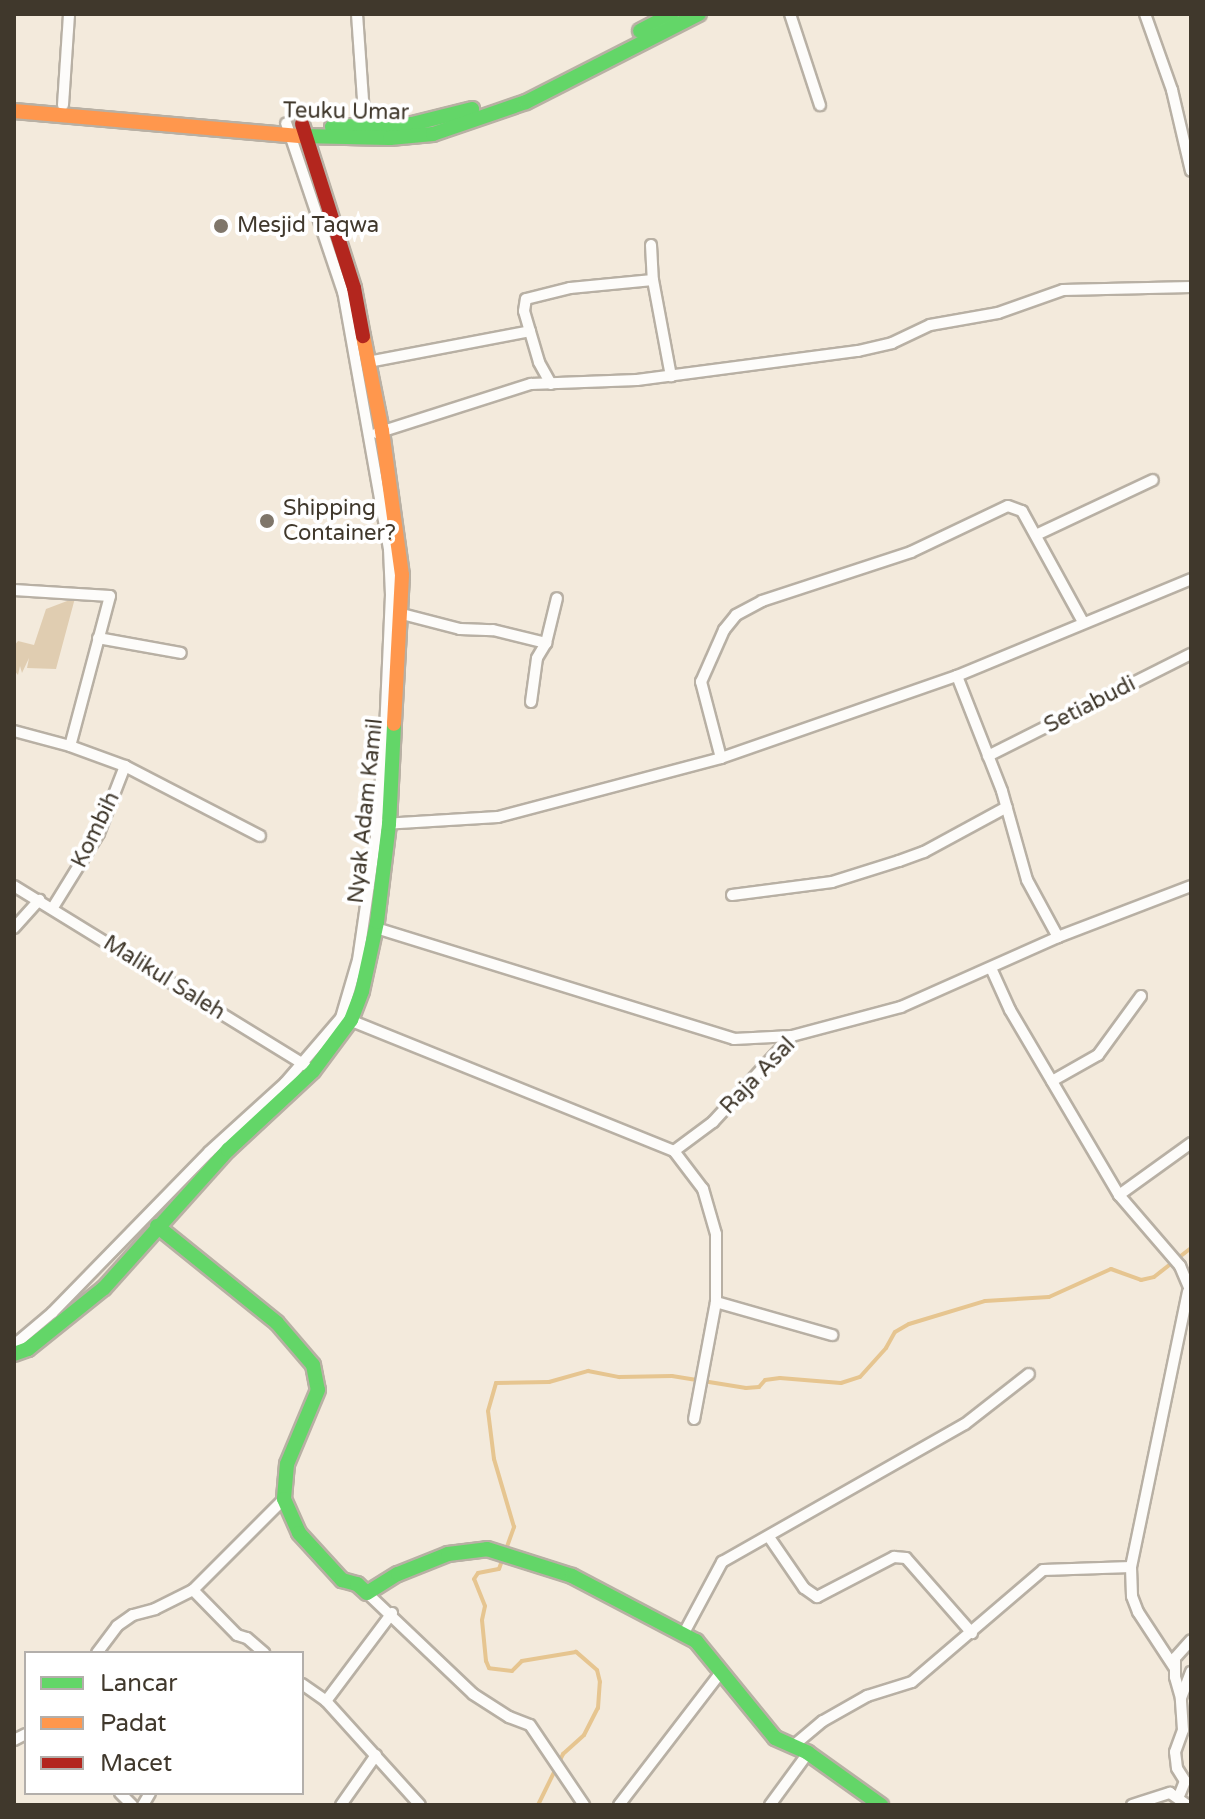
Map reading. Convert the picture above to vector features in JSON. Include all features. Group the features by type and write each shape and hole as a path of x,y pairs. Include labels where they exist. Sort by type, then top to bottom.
{"main road":[{"name":"Teuku Umar","path":"296,130 336,128 365,132 420,123 486,104 533,85 672,14"},
{"name":"Teuku Umar","path":"14,111 296,130 433,134 503,111 699,14"},
{"path":"14,100 296,130"},
{"name":"Nyak Adam Kamil","path":"17,1345 104,1288 157,1226 308,1067 346,1019 376,928 402,614 400,544 376,433 368,362 354,288 296,130"},
{"path":"157,1226 277,1323 313,1365 318,1390 287,1464 284,1499 299,1533 342,1580 357,1584 367,1593 382,1587 398,1574 448,1554 487,1549 572,1576 684,1633 706,1651 775,1738 808,1753 881,1805"}],"street":[{"path":"63,105 69,14"},
{"path":"357,14 365,132"},
{"path":"790,14 820,105"},
{"path":"1145,14 1172,90 1191,171"},
{"path":"296,130 343,292 376,433 389,549 391,595 383,824 363,961"},
{"path":"651,245 653,280 671,376"},
{"path":"551,384 530,331 524,303 531,296 570,288 653,280"},
{"path":"376,433 531,384 671,376 892,343 930,325 998,313 1063,290 1191,287"},
{"path":"368,362 530,331"},
{"path":"1036,535 1153,480"},
{"path":"721,758 701,682 724,630 736,615 762,601 836,580 911,552 1008,506 1022,511 1083,622"},
{"path":"383,824 498,817 721,758 957,676 1191,579"},
{"path":"14,590 110,596 70,746"},
{"path":"531,702 537,658 546,643 557,598"},
{"path":"402,614 460,629 493,630 546,643"},
{"path":"98,638 181,653"},
{"name":"Setiabudi","path":"988,756 1191,654"},
{"path":"957,676 1007,807 1027,880 1058,937"},
{"name":"Kombih","path":"14,731 70,746 125,766 99,833 52,909"},
{"path":"125,766 260,836"},
{"path":"732,895 832,882 899,861 924,852 1007,807"},
{"name":"Raja Asal","path":"674,1151 713,1122 792,1036 901,1007 1058,937 1147,905 1189,884"},
{"name":"Malikul Saleh","path":"14,886 308,1067"},
{"path":"14,928 39,900"},
{"path":"376,928 734,1039 792,1036"},
{"path":"991,968 1010,1010 1119,1195 1180,1266 1190,1292 1131,1567 1132,1596 1138,1612 1174,1667 1181,1698 1183,1730 1175,1752 1177,1768 1185,1781 1183,1801 1162,1793 1132,1805"},
{"path":"1052,1081 1098,1055 1141,996"},
{"path":"346,1019 674,1151 703,1189 714,1220 716,1302 694,1419"},
{"path":"17,1345 209,1152 308,1067"},
{"path":"1119,1195 1191,1143"},
{"path":"716,1302 832,1335"},
{"path":"684,1633 722,1562 965,1424 1029,1374"},
{"path":"98,1651 117,1626 133,1615 155,1609 193,1590 284,1499"},
{"path":"769,1537 804,1588 817,1597 894,1557 906,1558 972,1633"},
{"path":"793,1746 823,1721 867,1696 912,1682 1047,1568 1131,1567"},
{"path":"193,1590 237,1635 247,1638 262,1651"},
{"path":"367,1593 392,1613 473,1694 509,1717 530,1725 560,1774 584,1805"},
{"path":"326,1701 392,1613"},
{"path":"1174,1667 1178,1651 1191,1640"},
{"path":"619,1805 722,1671"},
{"path":"1181,1698 1191,1672"},
{"path":"304,1685 326,1701 420,1805"},
{"path":"770,1805 808,1753"},
{"path":"341,1805 376,1755"}],"shaded area":[{"path":"75,598 56,669 27,668 29,658 22,673 20,666 18,675 14,670 14,646 18,641 34,645 46,609"}],"waterway":[{"path":"538,1805 563,1754 584,1735 598,1708 600,1682 597,1670 576,1652 522,1661 512,1671 489,1668 486,1661 482,1620 485,1606 474,1579 478,1573 499,1569 514,1527 494,1459 488,1411 496,1383 549,1382 588,1371 619,1377 672,1376 746,1388 759,1387 765,1380 780,1378 841,1383 860,1377 886,1348 895,1332 909,1324 985,1301 1049,1297 1111,1269 1141,1280 1154,1277 1191,1248"}],"traffic: fast":[{"path":"640,31 672,14"},
{"path":"302,136 390,138 433,134 526,102 699,14"},
{"path":"332,127 412,124 472,109"},
{"path":"14,1354 28,1349 104,1288 228,1150 313,1071 351,1020 362,991 377,922 389,824 394,724"},
{"path":"157,1226 277,1323 313,1365 318,1390 287,1464 284,1499 299,1533 342,1580 357,1584 367,1593 398,1574 448,1554 487,1549 572,1576 696,1641 775,1738 808,1753 881,1805"}],"traffic: slow":[{"path":"14,111 302,136"},
{"path":"363,336 382,431 402,575 394,724"}],"traffic: jam":[{"path":"302,124 354,288 363,336"}],"place":[{"name":"Mesjid Taqwa","path":"221,226"},
{"name":"Shipping Container?","path":"267,521"}]}
